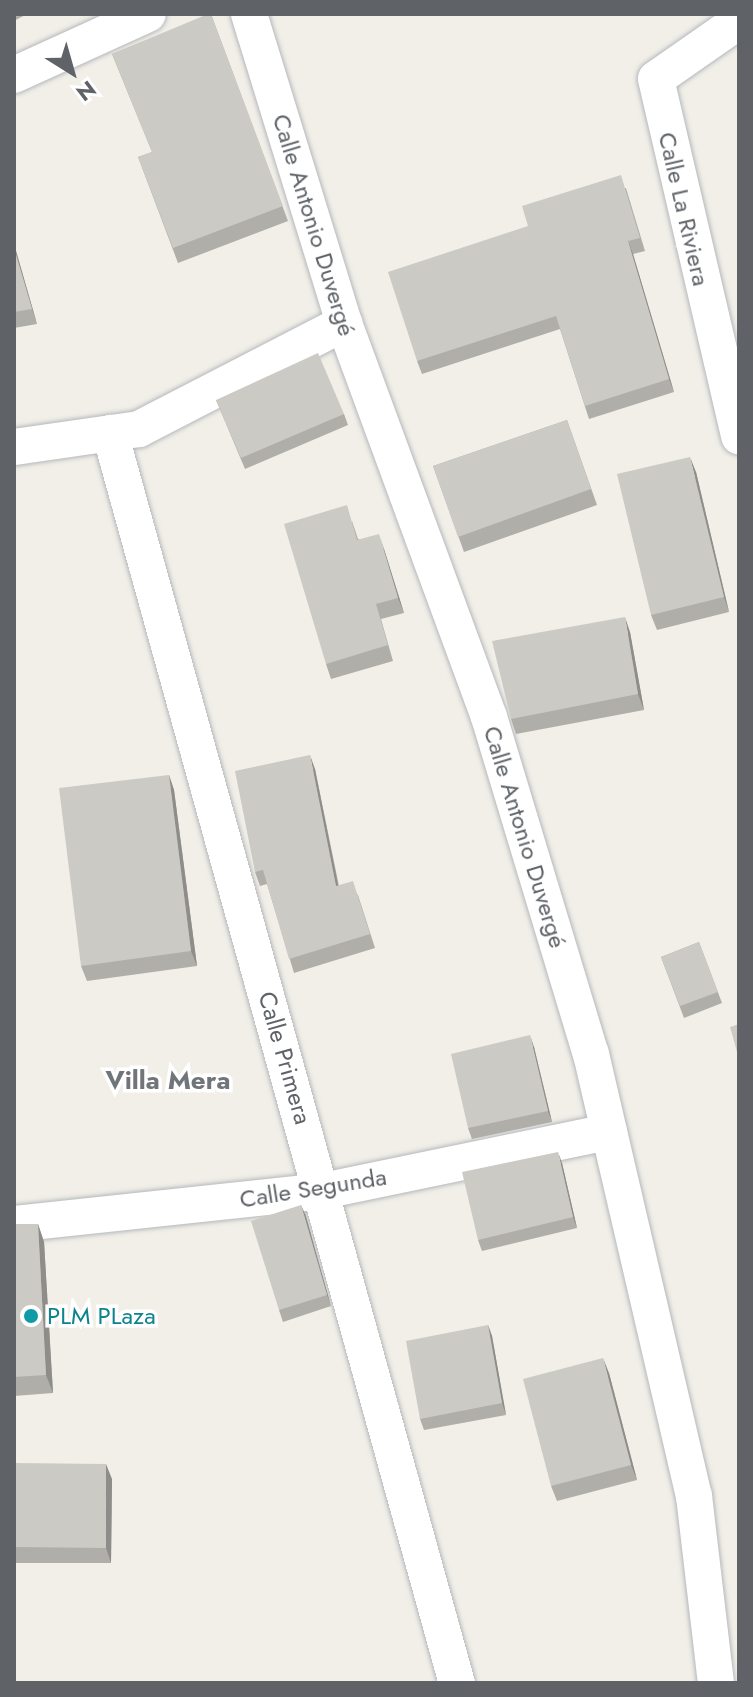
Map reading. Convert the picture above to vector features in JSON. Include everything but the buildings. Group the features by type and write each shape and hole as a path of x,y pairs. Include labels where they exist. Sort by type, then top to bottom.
{"street":[{"path":"14,75 148,14"},
{"name":"Calle Antonio Duvergé","path":"249,14 344,323 489,717 609,1132 694,1496 716,1683"},
{"name":"Calle La Riviera","path":"739,21 656,79 739,437"},
{"path":"14,447 139,429 344,323"},
{"name":"Calle Primera","path":"110,433 323,1191 457,1683"},
{"name":"Calle Segunda","path":"14,1224 323,1191 609,1132"}],"place":[{"name":"PLM PLaza","path":"31,1316"}],"district":[{"name":"Villa Mera","path":"168,1081"}]}
